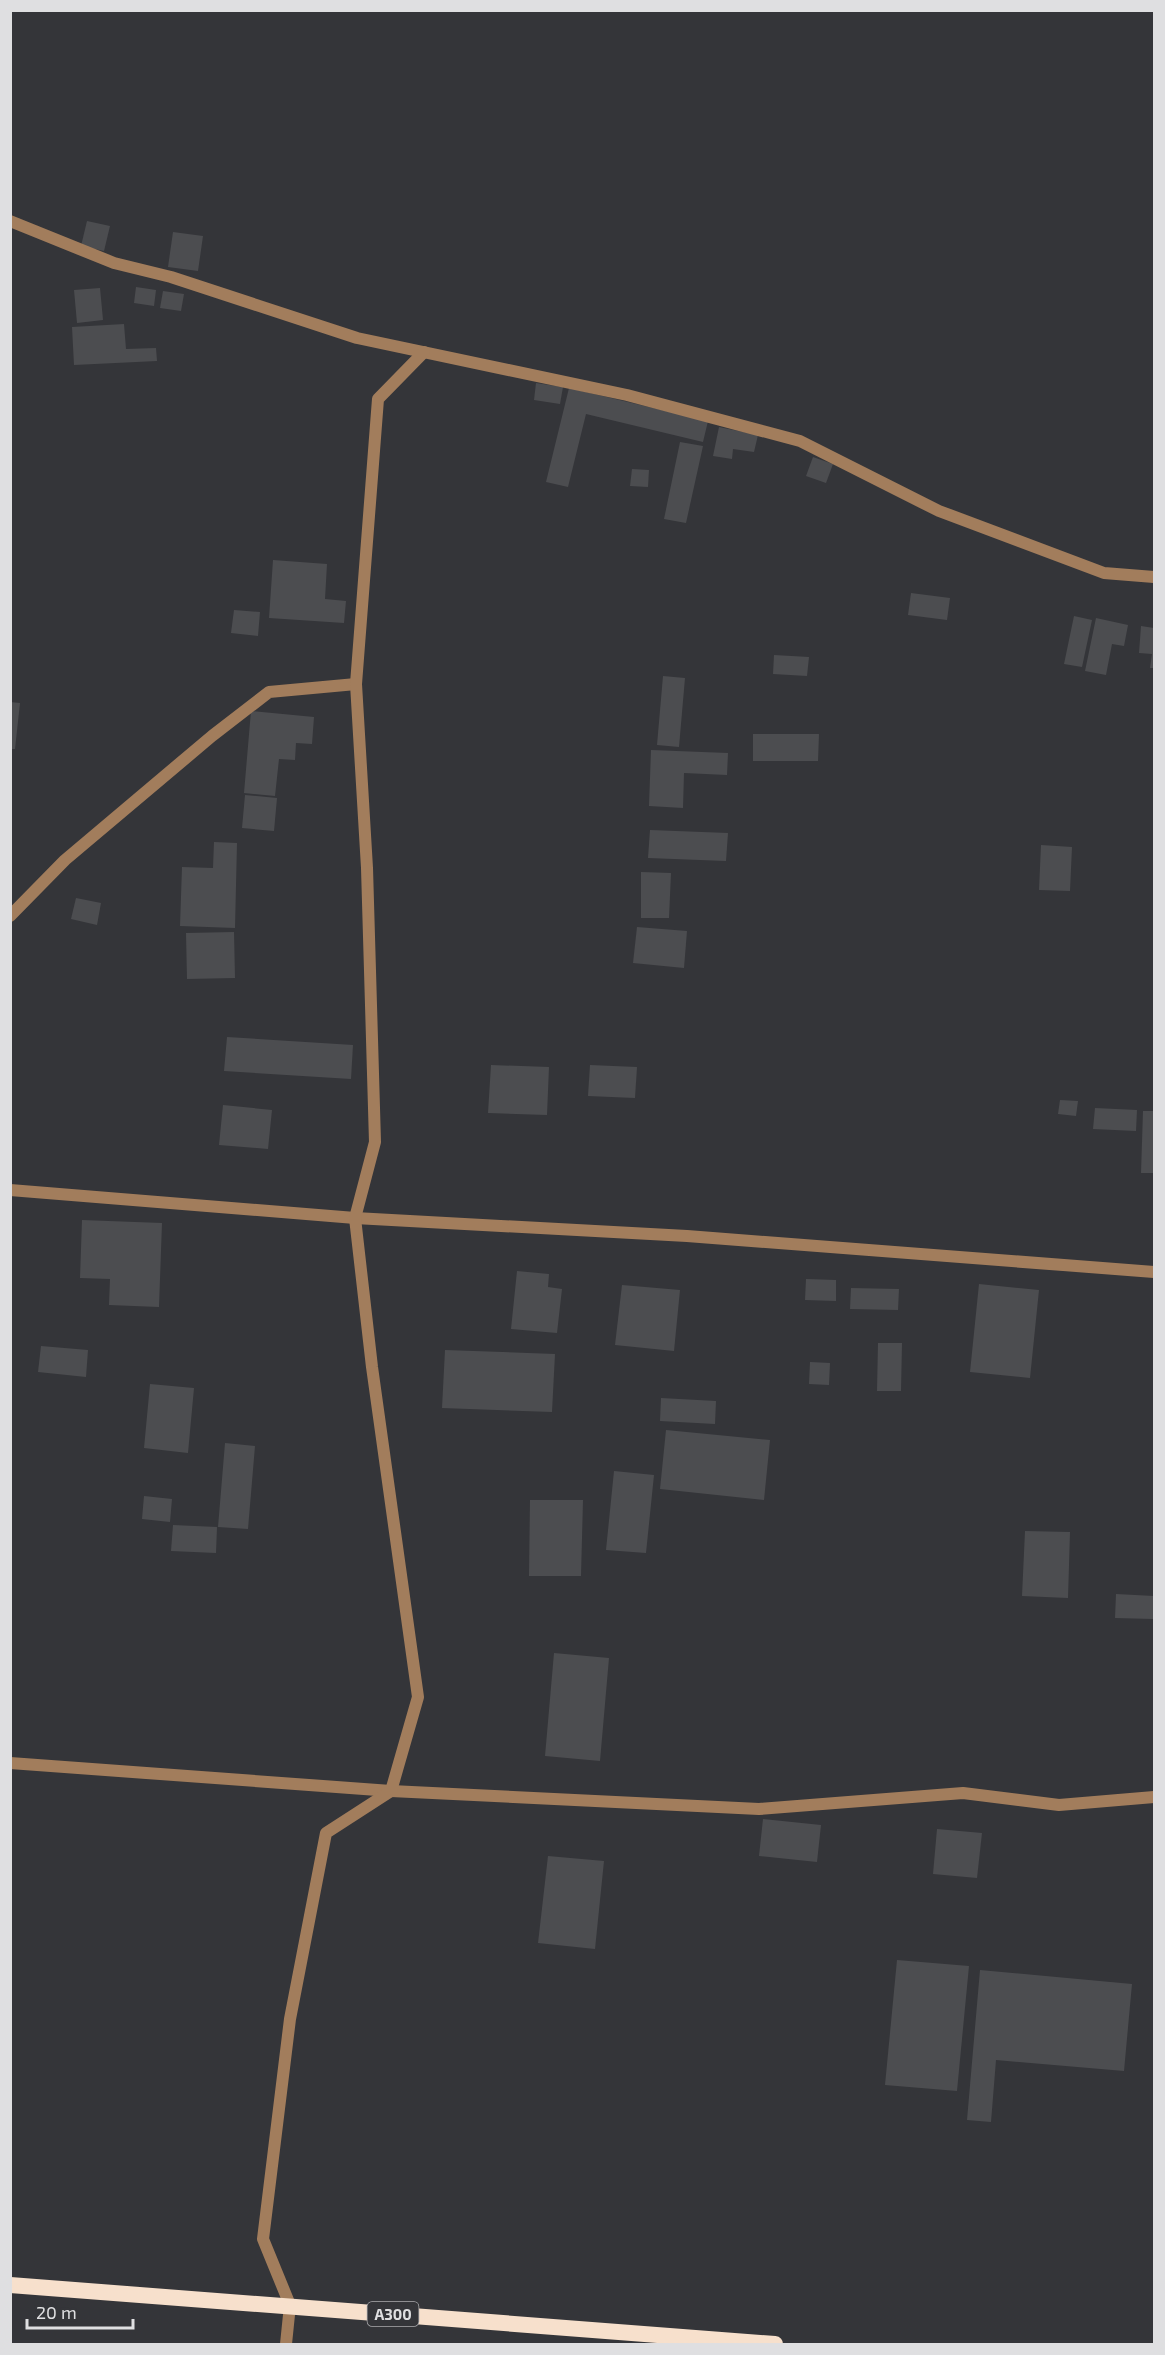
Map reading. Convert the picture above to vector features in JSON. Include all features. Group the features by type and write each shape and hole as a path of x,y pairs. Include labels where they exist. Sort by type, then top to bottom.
{"highway":[{"name":"A300","path":"10,2285 775,2344"}],"street":[{"path":"10,220 114,263 171,277 357,338 627,395 800,441 939,511 1104,573 1155,577"},
{"path":"286,2344 290,2305 263,2240 290,2019 326,1833 391,1791 418,1697 372,1367 355,1218 375,1142 367,868 356,684 378,399 424,352"},
{"path":"10,916 65,860 212,736 269,692 356,684"},
{"path":"10,1190 355,1218 687,1236 1155,1272"},
{"path":"10,1763 391,1791 759,1809 963,1793 1059,1805 1155,1797"}],"building":[{"path":"87,221 110,226 104,251 81,246"},
{"path":"173,232 203,236 198,271 168,267"},
{"path":"136,287 156,290 154,306 134,303"},
{"path":"100,288 103,320 77,323 74,290"},
{"path":"163,291 184,294 181,311 160,308"},
{"path":"124,324 126,349 156,348 157,361 74,365 72,327"},
{"path":"536,383 563,387 560,404 534,400"},
{"path":"569,388 708,421 703,442 586,414 568,487 546,482"},
{"path":"719,427 758,435 754,452 733,449 732,459 713,456"},
{"path":"680,442 703,446 686,523 664,519"},
{"path":"813,457 833,464 826,483 806,476"},
{"path":"632,469 649,470 648,487 630,486"},
{"path":"273,560 327,564 325,599 346,601 344,623 269,618"},
{"path":"911,593 950,598 947,620 908,615"},
{"path":"234,610 260,612 258,636 231,633"},
{"path":"1074,616 1092,620 1082,667 1064,664"},
{"path":"1096,618 1128,625 1124,646 1112,644 1106,675 1085,671"},
{"path":"1141,626 1154,628 1154,668 1150,668 1152,654 1139,653"},
{"path":"774,655 809,657 807,676 773,674"},
{"path":"663,676 685,678 679,747 657,745"},
{"path":"10,702 20,703 15,749 10,749"},
{"path":"251,711 314,717 312,744 296,743 295,760 279,759 275,796 244,793"},
{"path":"753,734 819,734 818,761 753,761"},
{"path":"651,750 728,753 727,775 684,773 683,808 649,806"},
{"path":"245,795 277,798 274,831 242,828"},
{"path":"650,830 728,833 726,861 648,858"},
{"path":"214,842 237,843 235,928 180,926 182,867 213,868"},
{"path":"1041,845 1072,847 1070,891 1039,890"},
{"path":"641,872 671,873 669,918 641,918"},
{"path":"76,898 101,903 97,925 71,919"},
{"path":"637,927 687,931 684,968 633,963"},
{"path":"234,932 235,978 187,979 186,933"},
{"path":"227,1037 353,1045 351,1079 224,1071"},
{"path":"491,1065 549,1067 547,1115 488,1113"},
{"path":"590,1065 637,1067 635,1098 588,1096"},
{"path":"1060,1100 1078,1101 1076,1116 1058,1114"},
{"path":"223,1105 272,1110 268,1149 219,1145"},
{"path":"1095,1108 1137,1110 1136,1131 1093,1129"},
{"path":"1143,1111 1154,1111 1154,1173 1141,1173"},
{"path":"82,1220 162,1223 159,1307 109,1305 110,1279 80,1278"},
{"path":"517,1271 549,1274 548,1287 562,1289 557,1333 511,1329"},
{"path":"806,1279 836,1280 836,1301 805,1300"},
{"path":"979,1284 1039,1290 1030,1378 970,1372"},
{"path":"622,1285 680,1290 674,1351 615,1345"},
{"path":"851,1288 899,1289 898,1310 850,1309"},
{"path":"878,1343 902,1343 901,1391 877,1391"},
{"path":"41,1346 88,1350 86,1377 38,1372"},
{"path":"445,1350 555,1354 552,1412 442,1408"},
{"path":"810,1362 830,1363 829,1385 809,1384"},
{"path":"150,1384 194,1388 188,1453 144,1448"},
{"path":"661,1398 716,1401 715,1424 660,1421"},
{"path":"666,1430 770,1440 764,1500 660,1489"},
{"path":"225,1443 255,1446 248,1529 218,1527"},
{"path":"614,1471 654,1475 646,1553 606,1550"},
{"path":"144,1496 172,1499 170,1522 142,1519"},
{"path":"530,1500 583,1500 581,1576 529,1576"},
{"path":"173,1525 217,1527 216,1553 171,1551"},
{"path":"1025,1531 1070,1532 1068,1598 1022,1596"},
{"path":"1116,1594 1154,1596 1153,1619 1115,1618"},
{"path":"554,1653 609,1658 600,1761 545,1756"},
{"path":"763,1819 821,1825 817,1862 759,1856"},
{"path":"937,1829 982,1833 977,1878 933,1874"},
{"path":"548,1856 604,1861 595,1949 538,1943"},
{"path":"897,1960 969,1966 957,2091 885,2085"},
{"path":"980,1970 1132,1984 1124,2071 996,2060 991,2122 967,2120"}]}
